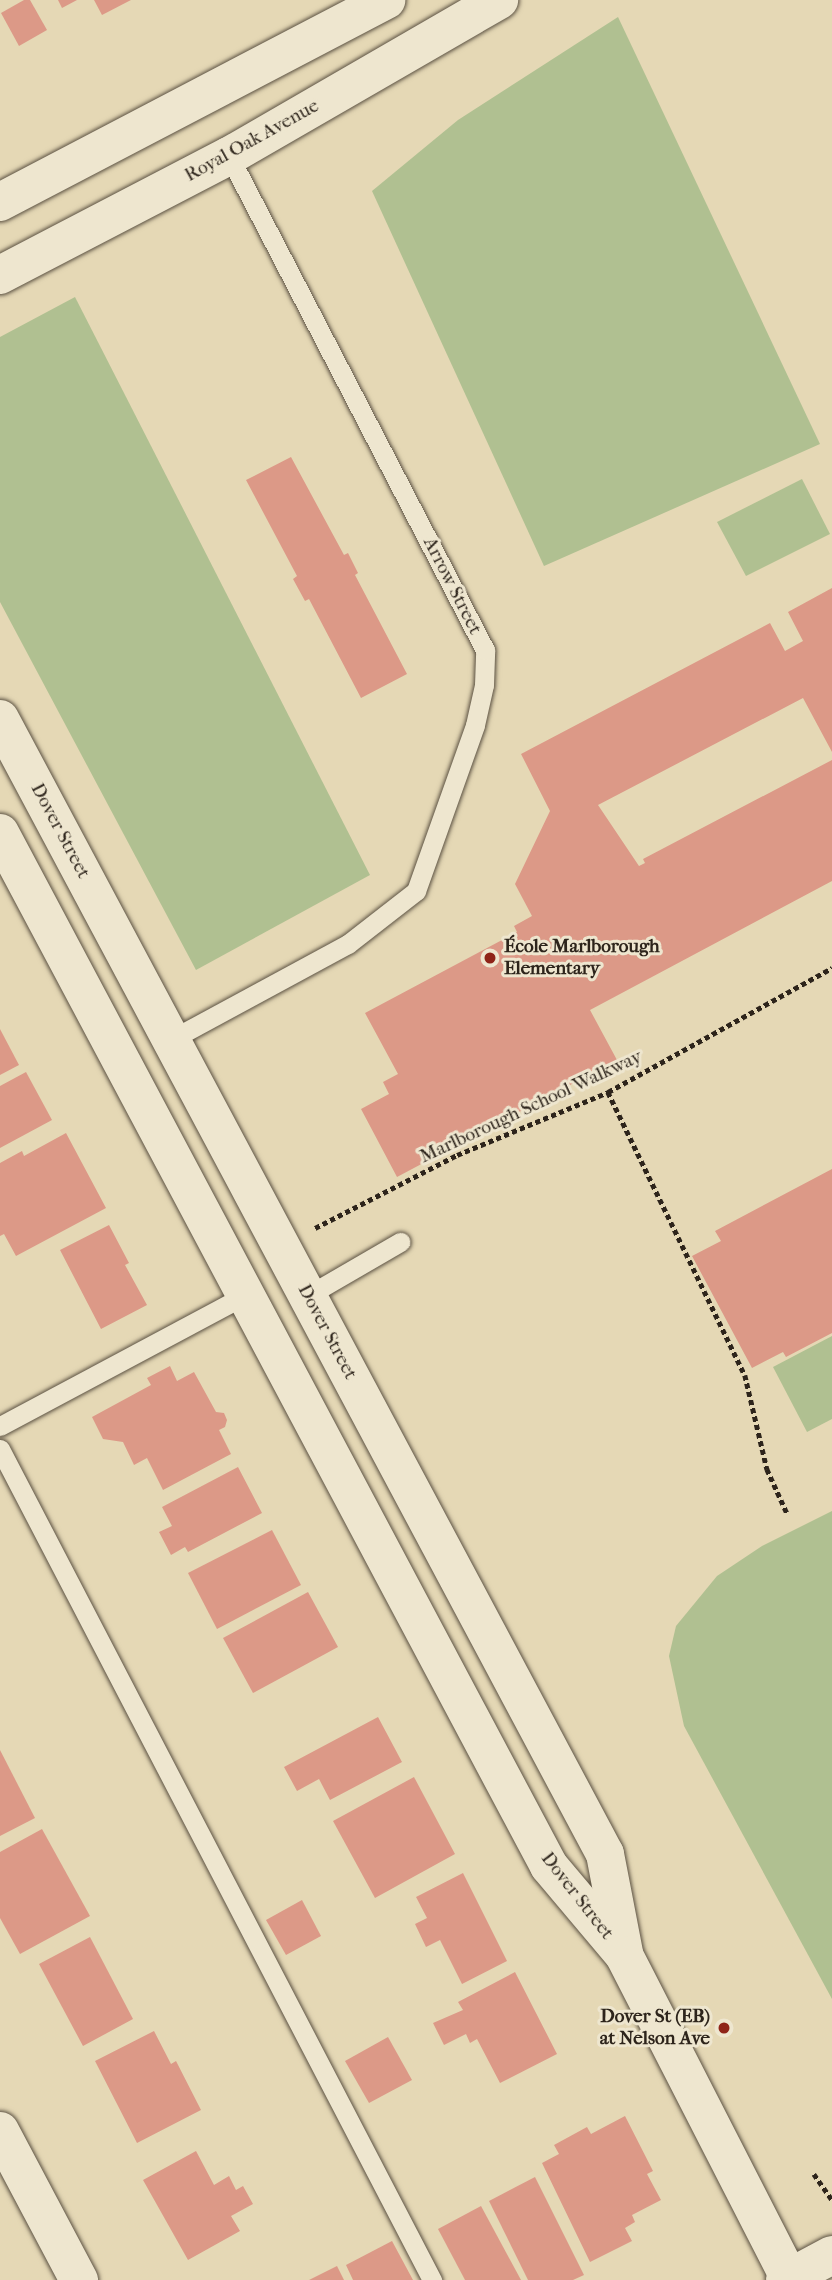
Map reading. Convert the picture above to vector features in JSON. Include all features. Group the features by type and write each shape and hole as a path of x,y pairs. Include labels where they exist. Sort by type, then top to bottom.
{"main road":[{"path":"0,202 386,0"},
{"name":"Royal Oak Avenue","path":"0,275 229,156 499,0"},
{"name":"Dover Street","path":"0,719 605,1854 624,1955"},
{"name":"Dover Street","path":"0,833 549,1866 624,1955 788,2279"},
{"path":"0,2131 79,2280"},
{"path":"788,2279 832,2255"}],"lane":[{"name":"Arrow Street","path":"172,1039 348,944 416,891 475,725 484,685 485,650 229,156"},
{"path":"307,1296 400,1242"},
{"path":"0,1426 245,1295"},
{"path":"0,1449 432,2280"}],"path":[{"name":"Marlborough School Walkway","path":"315,1228 457,1154 608,1092 832,968"},
{"path":"608,1092 745,1376 767,1469 787,1513"},
{"path":"814,2174 832,2200"}],"green space":[{"path":"618,17 820,444 544,566 372,191 458,120"},
{"path":"75,297 370,875 196,970 0,602 0,337"},
{"path":"802,479 830,534 746,576 717,522"},
{"path":"832,1336 832,1419 807,1432 773,1367"},
{"path":"832,1511 832,1999 684,1726 669,1656 676,1626 717,1576 762,1546"}],"building":[{"path":"24,0 30,0 47,30 19,46 1,13"},
{"path":"58,0 77,0 62,8"},
{"path":"94,0 131,0 102,15"},
{"path":"291,457 344,555 348,553 358,573 355,575 407,674 361,698 309,599 305,601 293,579 297,576 246,480"},
{"path":"832,588 832,752 803,698 598,805 639,866 645,863 643,859 832,760 832,881 590,1010 617,1060 397,1177 361,1109 389,1094 383,1082 398,1074 365,1013 517,932 514,926 532,916 515,884 550,811 521,754 770,623 785,651 803,641 788,612"},
{"path":"0,1029 19,1065 0,1075"},
{"path":"26,1072 52,1120 0,1148 0,1086"},
{"path":"66,1133 106,1208 16,1256 4,1234 0,1236 0,1163 22,1151 24,1156"},
{"path":"832,1169 832,1333 786,1357 783,1352 752,1368 692,1256 721,1241 715,1231"},
{"path":"109,1225 129,1263 125,1265 147,1305 101,1329 60,1250"},
{"path":"170,1366 177,1381 194,1372 216,1412 224,1413 227,1420 225,1427 219,1430 231,1454 163,1490 147,1458 134,1465 123,1442 103,1439 92,1417 151,1385 147,1378"},
{"path":"238,1467 262,1513 188,1552 185,1547 171,1555 159,1532 172,1526 162,1507"},
{"path":"272,1530 301,1585 217,1629 188,1573"},
{"path":"308,1592 338,1647 253,1693 223,1638"},
{"path":"378,1717 402,1762 330,1800 319,1779 297,1791 284,1767"},
{"path":"0,1750 35,1818 0,1836"},
{"path":"414,1777 455,1854 375,1898 333,1821"},
{"path":"42,1829 90,1916 20,1954 0,1918 0,1852"},
{"path":"463,1873 507,1961 462,1984 440,1940 426,1947 415,1924 427,1918 416,1897"},
{"path":"302,1900 321,1936 286,1955 266,1920"},
{"path":"90,1937 133,2019 83,2046 39,1964"},
{"path":"515,1972 557,2054 500,2083 477,2039 470,2043 466,2034 444,2045 433,2023 463,2010 458,2002"},
{"path":"154,2031 171,2064 176,2061 201,2110 137,2143 95,2061"},
{"path":"388,2037 412,2080 369,2103 345,2061"},
{"path":"625,2116 653,2171 647,2174 661,2200 632,2215 635,2222 625,2228 632,2241 590,2262 542,2163 559,2154 554,2145 587,2127 591,2134"},
{"path":"196,2151 214,2185 229,2176 236,2190 243,2186 253,2204 231,2216 240,2231 188,2260 143,2180"},
{"path":"535,2177 584,2275 573,2280 528,2280 489,2201"},
{"path":"481,2206 521,2280 465,2280 438,2229"},
{"path":"392,2241 413,2280 353,2280 346,2265"},
{"path":"337,2266 344,2280 309,2280"}],"place":[{"name":"École Marlborough Elementary","path":"490,958"},
{"name":"Dover St (EB) at Nelson Ave","path":"724,2028"}]}
